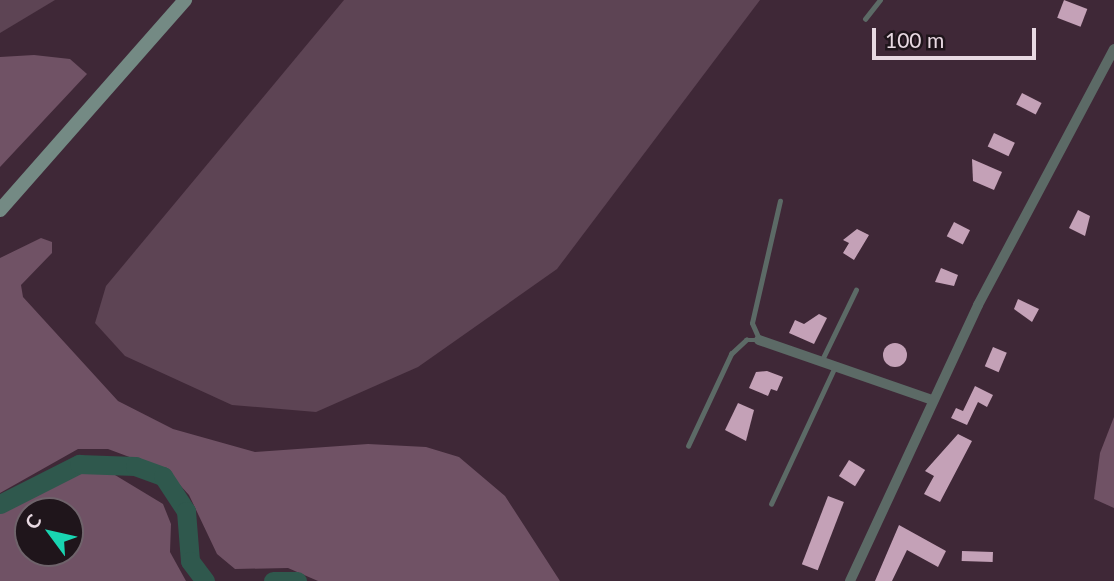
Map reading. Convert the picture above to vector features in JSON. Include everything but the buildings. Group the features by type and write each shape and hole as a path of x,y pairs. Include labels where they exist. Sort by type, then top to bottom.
{"main road":[{"path":"0,210 185,0"}],"street":[{"path":"850,581 932,400 1114,49"},
{"path":"759,340 932,400"}],"lane":[{"path":"864,19 880,0"},
{"path":"688,446 731,354 746,341 759,340 752,323 780,201"},
{"path":"821,362 856,290"},
{"path":"771,504 835,367"}],"shaded area":[{"path":"0,0 55,0 0,33"},
{"path":"344,0 760,0 557,269 418,367 316,412 232,405 125,356 95,323 106,286"},
{"path":"34,55 70,59 87,74 0,167 0,57"},
{"path":"41,238 52,242 52,253 21,285 23,297 118,401 173,429 255,452 368,444 426,447 459,457 505,496 560,581 318,581 288,568 235,569 217,554 189,495 167,471 108,449 78,449 0,493 0,258"},
{"path":"1114,417 1114,508 1094,499 1100,453"},
{"path":"83,470 115,475 163,504 171,524 170,552 186,581 0,581 0,512 14,505 14,567 84,567 84,497 30,497"}],"waterway":[{"path":"0,504 79,464 135,466 163,476 186,511 190,561 205,581"},
{"path":"273,581 297,581"}]}
